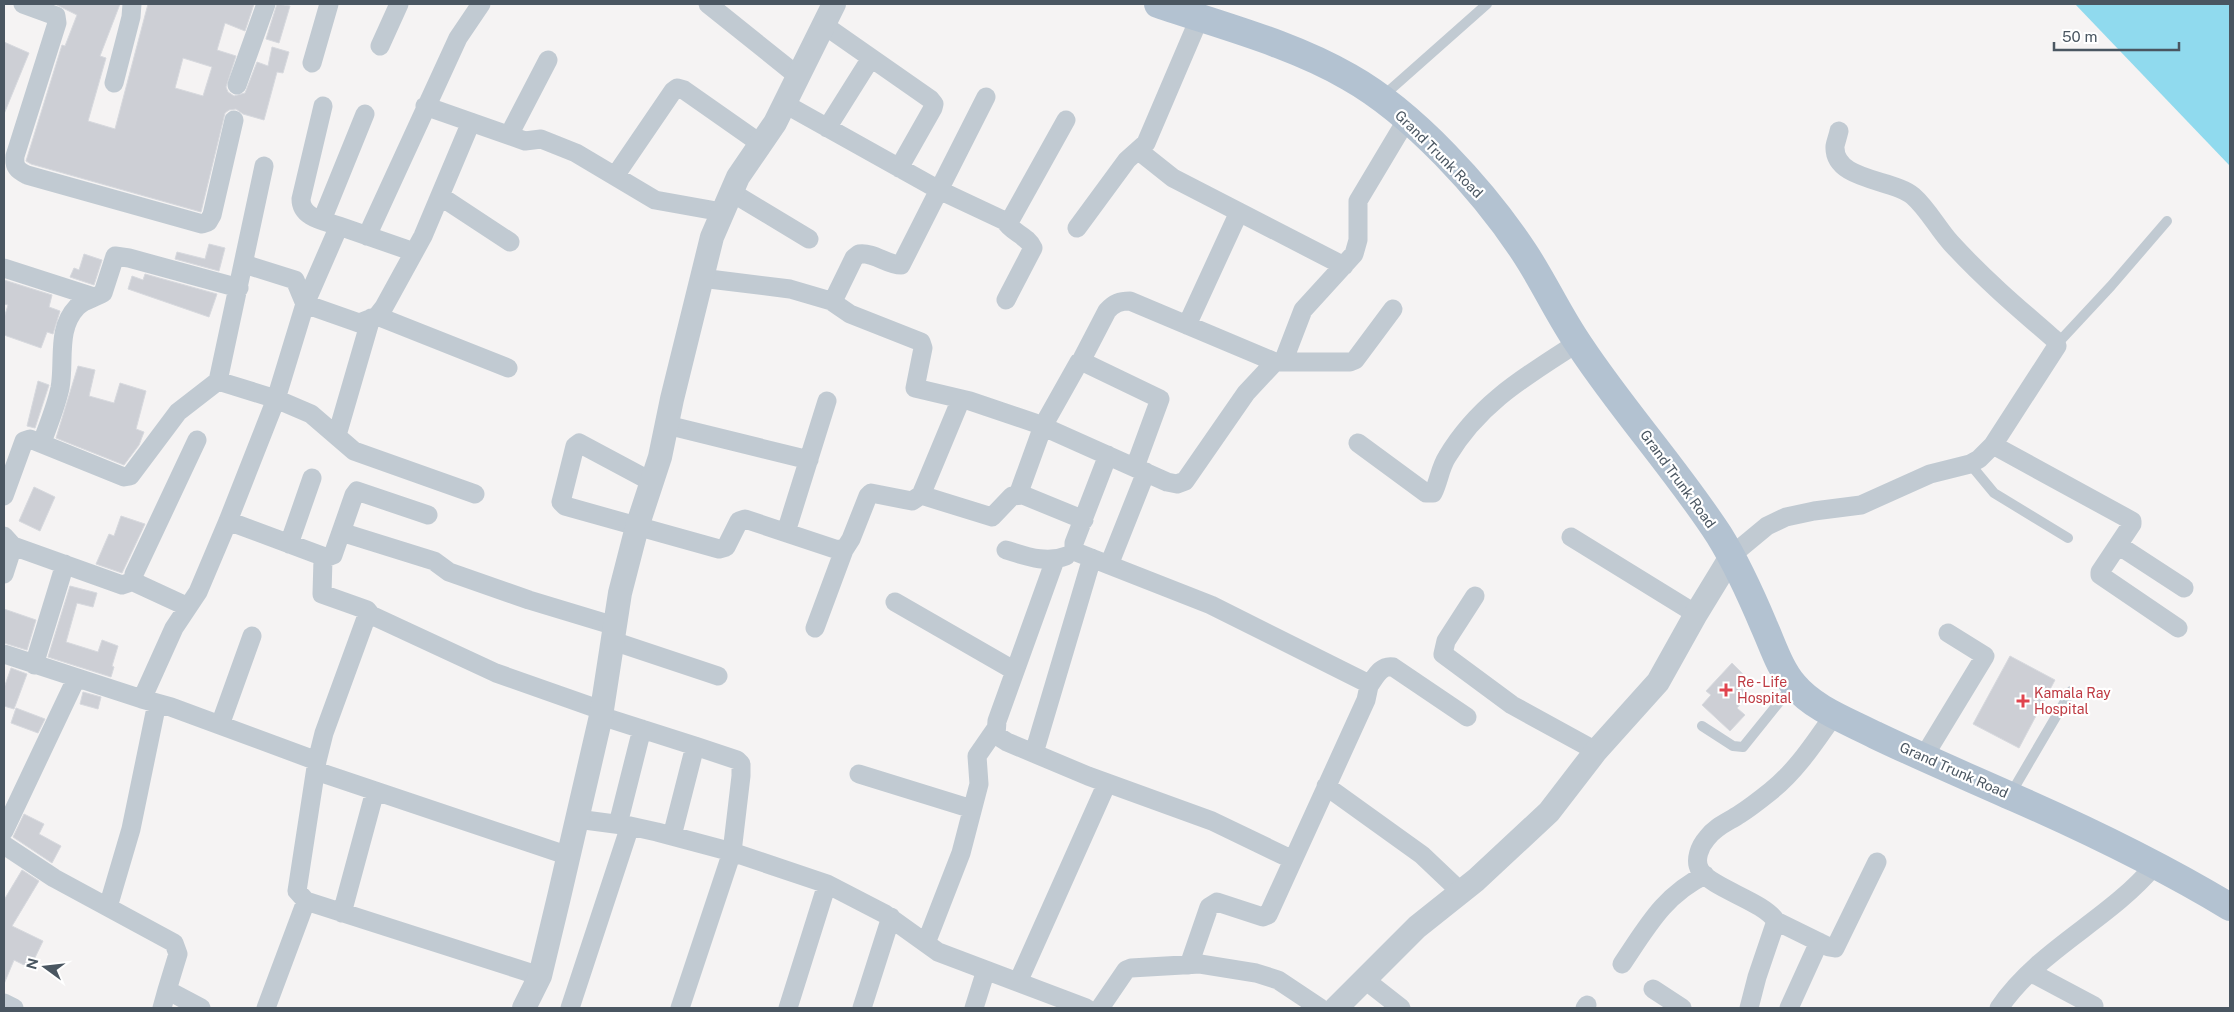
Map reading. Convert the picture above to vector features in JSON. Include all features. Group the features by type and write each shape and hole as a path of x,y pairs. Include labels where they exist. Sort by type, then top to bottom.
{"main road":[{"name":"Grand Trunk Road","path":"1158,4 1281,45 1349,77 1381,98 1407,119 1458,170 1503,222 1525,253 1577,343 1698,502 1732,556 1779,659 1794,684 1834,715 1923,758 2074,824 2230,907"}],"street":[{"path":"23,4 56,16 57,23 15,156 14,165 18,170 27,175 202,224 208,222 212,216 234,120"},
{"path":"114,83 132,17 132,4"},
{"path":"237,85 266,4"},
{"path":"312,63 329,4"},
{"path":"380,46 399,4"},
{"path":"367,236 425,106 458,38 481,4"},
{"path":"708,4 799,77"},
{"path":"524,1008 540,976 601,713 620,593 637,526 660,457 712,237 738,177 776,123 834,4"},
{"path":"1077,228 1127,160 1146,143 1199,19"},
{"path":"824,25 934,104 899,168"},
{"path":"827,128 872,58"},
{"path":"509,136 548,60"},
{"path":"615,176 677,88 684,90 761,144"},
{"path":"831,301 834,299 854,258 859,254 866,254 896,265 903,263 986,97"},
{"path":"785,104 939,190 1005,221 1011,228 1030,242 1032,248 1006,300"},
{"path":"323,106 301,199 302,210 331,223 414,252"},
{"path":"425,106 528,142 538,139 550,142 583,156 655,200 727,202 809,239"},
{"path":"108,907 131,829 149,701 174,628 198,592 276,399 365,114"},
{"path":"701,278 790,289 831,301 850,314 921,342 923,348 915,388 961,399 1043,426 1167,482 1177,484 1185,481 1242,398 1279,362 1304,310 1354,254 1358,240 1358,201 1407,119"},
{"path":"1005,221 1012,217 1066,120"},
{"path":"244,264 295,280 305,304 356,322 362,322 374,317 384,307 423,236 471,122"},
{"path":"1336,1008 1417,927 1461,892 1549,812 1596,751 1658,682 1696,614 1732,556 1767,526 1786,517 1814,511 1861,505 1930,474 1970,464 1979,459 1993,445 2054,354 2057,344 2054,339 2002,294 1957,249 1913,196 1899,187 1859,176 1847,168 1837,157 1835,146 1839,131"},
{"path":"1139,151 1173,178 1344,266"},
{"path":"4,496 24,441 30,439 42,442 124,477 130,476 178,412 218,381 264,166"},
{"path":"440,196 510,242"},
{"path":"1187,325 1238,212"},
{"path":"42,442 59,392 62,376 62,344 66,330 75,308 103,292 114,258 118,256 239,288"},
{"path":"4,268 94,297"},
{"path":"1018,495 1043,426 1078,362 1081,361 1107,311 1112,305 1120,301 1130,301 1279,362 1350,362 1355,360 1393,309"},
{"path":"374,317 508,368"},
{"path":"336,435 374,317"},
{"path":"1358,444 1426,493 1433,493 1446,458 1475,418 1519,381 1577,343"},
{"path":"1034,753 1092,558 1141,469 1161,400 1081,361"},
{"path":"218,381 276,399 311,414 354,450 475,494"},
{"path":"815,628 844,550 851,539 868,496 871,493 912,500 921,495 961,399"},
{"path":"786,532 827,401"},
{"path":"667,425 809,460"},
{"path":"134,581 134,574 197,440"},
{"path":"652,482 582,444 575,446 561,504 722,549 726,547 742,520 750,520 835,549 844,550"},
{"path":"1993,445 2132,521 2132,524 2100,572 2100,575 2178,628"},
{"path":"1108,455 1074,543 1074,548 1092,558 1211,605 1365,682 1369,686"},
{"path":"289,544 312,478"},
{"path":"228,521 323,558 333,556 357,491 428,515"},
{"path":"921,495 992,517 1012,496 1018,495 1084,520"},
{"path":"342,532 434,561 449,572 529,600 718,676"},
{"path":"1571,538 1696,614"},
{"path":"4,574 8,540 123,586 134,581"},
{"path":"2118,545 2184,588"},
{"path":"1006,550 1041,560 1092,558"},
{"path":"323,558 322,594 367,610 371,615 496,674 642,729 737,760 741,764 732,852 680,1008"},
{"path":"926,944 957,867 979,783 977,756 995,730 1056,560"},
{"path":"34,665 65,564"},
{"path":"134,581 188,607"},
{"path":"1474,596 1446,641 1443,654 1512,705 1596,751"},
{"path":"896,602 1015,671"},
{"path":"371,615 366,618 330,715 316,766 297,892 306,902 540,976"},
{"path":"1923,758 1985,656 1948,633"},
{"path":"220,725 252,636"},
{"path":"4,654 220,725 375,791 569,856"},
{"path":"1189,965 1208,907 1211,904 1217,902 1263,917 1267,916 1366,700 1369,686 1382,669 1388,666 1393,667 1467,717"},
{"path":"4,831 76,679"},
{"path":"1834,715 1803,759 1784,779 1750,808 1716,828 1705,840 1698,859 1700,870 1705,875 1767,912 1776,921 1832,948 1838,944 1877,862"},
{"path":"570,1008 624,825 642,729"},
{"path":"995,730 996,735 1001,739 1107,783 1212,821 1293,860"},
{"path":"672,836 695,746"},
{"path":"859,774 972,809"},
{"path":"1018,982 1107,783"},
{"path":"1326,786 1422,854 1461,892"},
{"path":"342,912 375,791"},
{"path":"577,819 624,825 672,836 732,852 827,884 891,918 938,952 1086,1008"},
{"path":"4,845 54,878 174,943 178,954 162,1008"},
{"path":"1999,1008 2030,972 2074,934 2125,897 2154,866"},
{"path":"1622,964 1667,901 1690,882 1705,875"},
{"path":"788,1008 827,884"},
{"path":"266,1008 306,902"},
{"path":"862,1008 891,918"},
{"path":"1749,1008 1757,977 1776,921"},
{"path":"1789,1008 1819,942"},
{"path":"1100,1008 1126,970 1134,967 1189,965 1238,969 1267,976 1278,980 1320,1008"},
{"path":"974,1008 986,970"},
{"path":"2030,972 2094,1006"},
{"path":"1364,979 1401,1008"},
{"path":"1653,989 1682,1008"},
{"path":"167,990 202,1008"},
{"path":"4,1003 14,1008"}],"lane":[{"path":"1381,98 1487,4"},
{"path":"2057,344 2124,273 2167,221"},
{"path":"1970,464 1994,493 2068,538"},
{"path":"1702,726 1733,746 1741,748 1794,684"},
{"path":"2010,795 2071,691"}],"water":[{"path":"2075,4 2230,4 2230,166"}],"building":[{"path":"55,4 120,4 100,56 106,58 88,121 115,129 148,4 254,4 245,31 225,23 217,50 236,56 226,87 228,92 234,96 245,93 257,62 268,66 272,47 289,52 283,73 277,72 264,120 243,114 236,109 225,113 201,212 26,161 62,45 65,46 77,15","holes":["183,58 212,67 203,96 175,88"]},
{"path":"277,4 290,6 279,43 266,39"},
{"path":"4,42 29,53 4,114"},
{"path":"209,244 225,248 219,271 175,259 177,252 205,259"},
{"path":"84,254 102,260 94,285 70,277 74,268 79,270"},
{"path":"145,274 217,294 209,317 128,289 132,276 143,280"},
{"path":"4,280 52,295 49,307 60,311 53,334 47,332 41,348 4,335 4,318 8,305 4,304"},
{"path":"78,366 95,370 89,396 114,403 120,383 146,391 136,429 144,432 139,445 124,465 56,438"},
{"path":"38,381 49,385 35,428 27,426"},
{"path":"34,487 55,497 40,531 19,521"},
{"path":"121,516 145,524 122,573 96,564 109,534 114,536"},
{"path":"70,586 97,593 93,607 77,603 66,642 98,652 102,640 118,646 111,677 48,657"},
{"path":"4,609 36,620 27,650 4,643"},
{"path":"2010,656 2055,680 2019,748 1973,724"},
{"path":"1732,663 1745,676 1737,684 1749,695 1737,708 1745,715 1730,731 1702,705 1711,695 1706,691"},
{"path":"11,668 27,674 14,709 4,706 4,688"},
{"path":"83,692 101,697 98,709 80,704"},
{"path":"16,708 45,719 38,733 11,723"},
{"path":"24,814 44,824 39,834 61,846 52,863 13,837"},
{"path":"22,870 39,881 12,926 43,941 30,968 14,960 4,984 4,900"}],"place":[{"name":"Re - Life Hospital","path":"1726,690"},
{"name":"Kamala Ray Hospital","path":"2023,701"}]}
